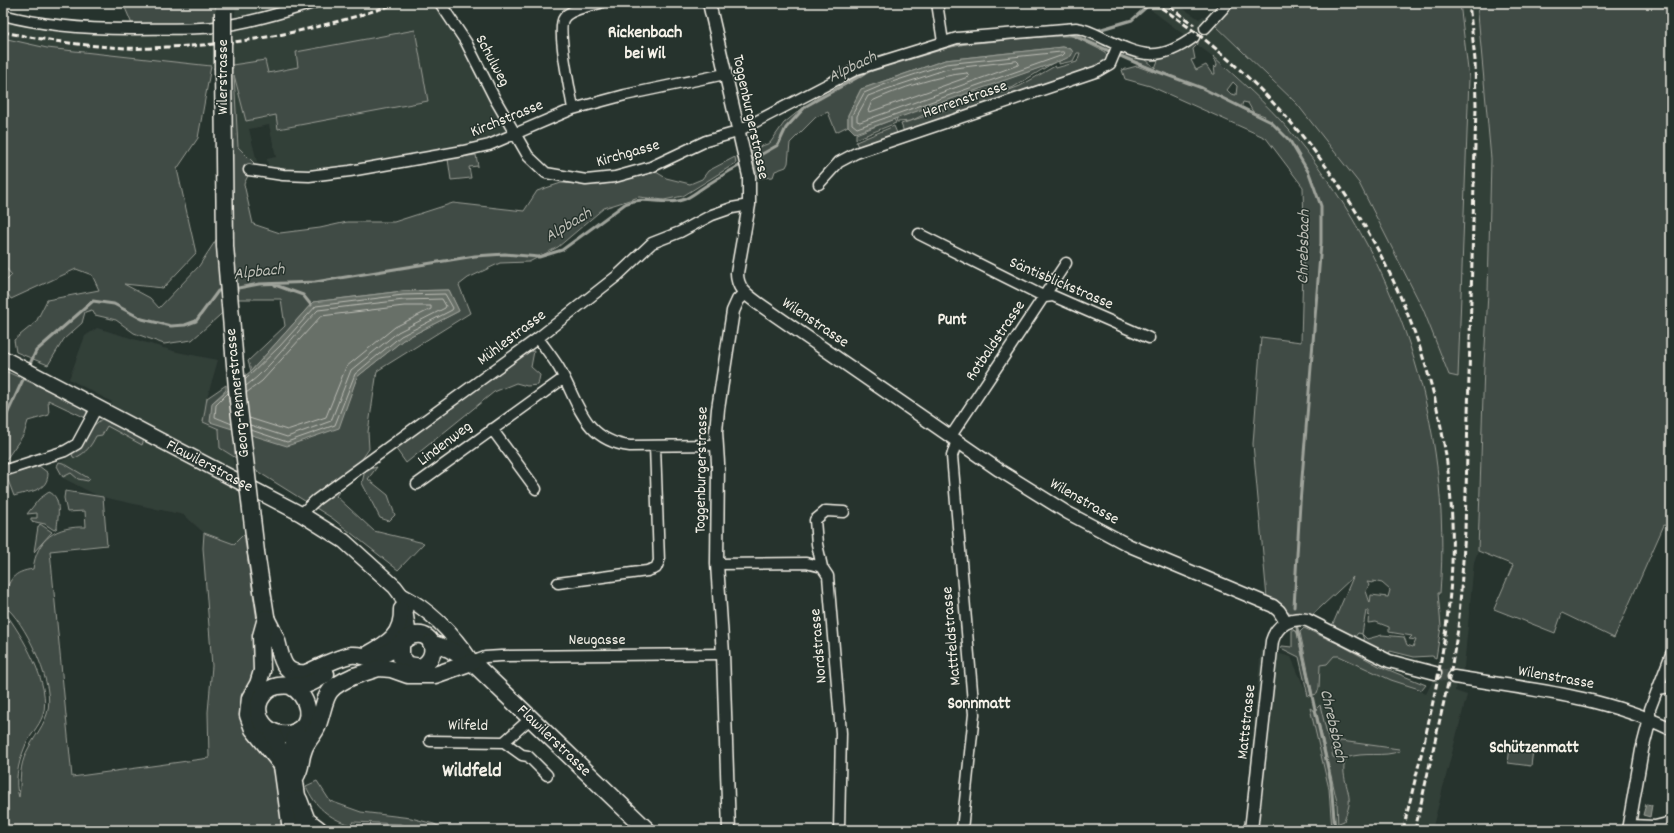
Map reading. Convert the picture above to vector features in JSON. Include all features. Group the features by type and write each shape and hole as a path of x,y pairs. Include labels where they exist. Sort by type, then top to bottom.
{"highway":[{"path":"298,800 306,821 318,830"}],"main road":[{"name":"Wilerstrasse","path":"223,7 223,151"},
{"name":"Georg-Rennerstrasse","path":"223,151 225,246 230,320 256,552 268,635 270,668 266,692"},
{"name":"Flawilerstrasse","path":"3,358 301,514 344,541 404,596 415,640 448,649 465,658 531,718 647,830"},
{"path":"291,830 278,761 279,745 272,732 262,723 258,710 259,704 266,692 277,686 304,686 330,672 354,662 382,645 398,630 401,622 404,596 413,600 432,616 465,650 465,658"},
{"path":"266,618 276,640 285,668 292,673 306,673 351,655 376,657 415,640"},
{"path":"266,618 261,636 262,671 258,684 250,698 248,715 253,729 278,761"},
{"name":"Georg-Rennerstrasse","path":"268,635 276,665 287,686"},
{"path":"307,702 326,684 350,671 383,660 404,661 415,667 427,664 431,659 433,651 415,640"},
{"path":"404,661 400,653 415,640"},
{"path":"431,659 465,658"},
{"path":"295,778 301,768 303,749 318,726 325,698 330,689 354,676 379,668 391,668 408,675 429,676 465,658"},
{"path":"287,686 300,692 307,702 307,715 305,722 297,731 292,751 302,830"},
{"path":"272,732 284,735 297,731"}],"street":[{"path":"3,15 43,23 88,29 174,30 215,27 239,23 313,3"},
{"path":"573,109 562,42 562,20 567,14 600,3"},
{"name":"Toggenburgerstrasse","path":"709,3 749,176 749,205 737,273 739,285 745,293 738,300 733,311 718,408 717,564 723,654 729,830"},
{"path":"937,3 943,42"},
{"path":"1205,28 1228,3"},
{"name":"Schulweg","path":"441,5 466,42 515,134"},
{"name":"Kirchgasse","path":"515,134 528,156 540,169 546,173 586,180 615,177 650,166 706,141 734,133 857,69 966,36 1076,28 1091,32 1115,52"},
{"path":"1115,52 1159,54 1176,48 1194,37"},
{"name":"Herrenstrasse","path":"819,184 839,162 856,153 1098,71 1110,64 1115,52"},
{"name":"Kirchstrasse","path":"249,170 283,175 331,174 463,151 488,145 573,109 625,95 725,74"},
{"name":"Mühlestrasse","path":"301,514 316,500 538,338 617,276 652,243 680,232 712,215 732,208 749,205"},
{"name":"Säntisblickstrasse","path":"919,234 1045,297 1054,296 1149,338"},
{"name":"Rotbaldstrasse","path":"954,438 1066,263"},
{"name":"Wilenstrasse","path":"745,293 1025,486 1101,532 1157,558 1273,606 1279,611 1286,622"},
{"path":"538,338 564,378 575,403 599,435 616,445 717,445"},
{"name":"Lindenweg","path":"417,484 564,378"},
{"path":"3,472 65,451 77,444 97,407"},
{"name":"Lindenweg","path":"492,429 536,489"},
{"name":"Mattfeldstrasse","path":"954,438 952,456 974,714 962,830"},
{"path":"558,583 647,572 656,568 659,561 655,446"},
{"name":"Nordstrasse","path":"839,830 842,733 828,576 822,567 817,544 815,520 826,511 844,512"},
{"path":"717,564 806,564 822,567"},
{"path":"1286,622 1295,619 1307,620 1389,661 1435,673"},
{"name":"Mattstrasse","path":"1251,830 1272,641 1277,630 1286,622"},
{"name":"Neugasse","path":"465,658 501,656 723,654"},
{"path":"1671,654 1650,709 1650,719 1642,750 1629,827 1655,826 1671,822"},
{"name":"Wilenstrasse","path":"1454,676 1592,700 1650,719 1671,729"},
{"path":"1658,689 1671,687"},
{"name":"Wilfeld","path":"504,742 531,718"},
{"name":"Wilfeld","path":"430,740 504,742 522,755 528,756 547,775"}],"shaded area":[{"path":"123,3 216,3 215,27 134,29"},
{"path":"236,3 449,3 438,7 467,50 484,88 500,114 507,133 494,139 347,165 347,168 326,172 269,172 267,159 276,157 269,125 249,129 257,162 231,161 230,65 211,66 47,48 3,38 3,19 11,21 234,27"},
{"path":"1142,3 1175,3 1199,19 1203,16 1207,18 1297,104 1359,183 1423,309 1449,375 1458,376 1469,78 1460,3 1477,3 1491,159 1488,293 1484,365 1478,551 1474,562 1464,667 1461,672 1455,673 1437,670 1443,627 1437,625 1442,569 1440,487 1431,429 1418,371 1403,323 1382,275 1348,211 1307,153 1271,112 1228,68"},
{"path":"1234,3 1460,3 1469,78 1458,377 1449,375 1423,309 1359,183 1297,104 1214,24"},
{"path":"1477,3 1671,3 1671,528 1664,525 1614,638 1562,613 1555,633 1494,609 1513,565 1478,551 1484,365 1488,293 1491,159"},
{"path":"415,30 428,101 278,129 276,115 246,121 234,75 238,147 254,163 244,184 253,224 280,233 320,228 347,222 394,222 453,203 524,211 537,191 561,183 600,185 656,172 666,178 690,184 702,179 708,171 735,157 736,163 683,196 664,200 639,197 604,208 558,247 529,262 500,263 468,278 459,285 470,313 377,371 368,432 369,449 336,496 374,531 424,543 398,570 332,518 220,448 219,429 203,422 207,398 226,385 226,390 212,403 338,428 357,377 403,340 459,311 449,290 403,291 313,302 251,371 248,361 285,326 281,299 238,299 192,340 164,344 134,333 116,320 95,315 92,310 85,312 82,323 64,339 48,365 16,352 14,340 36,322 47,300 99,290 92,275 76,269 11,299 3,287 3,284 12,275 3,265 3,38 47,48 211,66 198,138 177,169 196,253 163,288 124,284 150,298 159,308 199,266 233,214 231,65 233,68 232,65 265,60 268,73 298,67 296,52"},
{"path":"1074,35 1092,38 1112,46 1113,52"},
{"path":"1054,36 1073,36 1105,52 1108,59 1104,64 904,132 901,124 944,110 973,96 1004,92 1020,86 1055,66 1056,68 1077,62 1080,53 1077,53 1073,61 1059,64 1059,61 1065,59 1071,49 1063,47 945,60 861,89 848,115 848,126 836,132 828,112 816,117 790,143 788,163 786,167 775,171 773,177 758,178 751,150 770,143 784,123 804,107 827,91 858,75 860,78 869,72 947,48 970,43"},
{"path":"1198,39 1198,44 1193,49 1195,59 1191,60 1196,70 1206,65 1212,74 1215,74 1214,66 1216,68 1217,64 1213,56 1271,110 1289,130 1327,180 1360,233 1388,289 1410,347 1427,407 1437,468 1442,531 1440,593 1438,593 1441,627 1436,658 1432,656 1414,657 1390,651 1388,657 1366,646 1362,634 1358,633 1354,638 1332,626 1353,577 1307,620 1300,619 1267,598 1253,444 1261,337 1301,342 1304,228 1303,187 1266,138 1150,86 1125,79 1122,70 1137,66 1153,72 1155,69 1117,54 1121,51 1143,57 1155,68 1159,58","holes":["1233,82 1237,86 1236,95 1231,94 1227,90","1243,102 1248,103 1253,112 1265,116 1264,118 1241,108","1373,581 1382,583 1390,590 1388,597 1371,595 1370,603 1366,591 1369,585 1367,582 1373,583","1366,611 1369,611 1368,623 1376,622 1389,627 1389,632 1412,636 1409,639 1416,640 1413,647 1407,645 1404,637 1382,635 1367,639 1362,634"]},
{"path":"1053,63 1012,88 975,92 944,109 931,111 911,121 897,122 896,118"},
{"path":"894,119 896,123 856,139 856,134"},
{"path":"894,126 897,133 858,147 856,142"},
{"path":"476,155 478,166 469,167 471,178 451,180 448,159"},
{"path":"97,328 177,352 218,360 207,398 203,422 219,429 220,448 233,456 244,534 234,544 204,533 184,515 98,496 61,477 58,463 72,456 112,402 69,379 85,336"},
{"path":"534,351 531,367 540,375 538,385 527,386 516,383 494,392 406,463 396,449 524,352"},
{"path":"3,370 47,390 46,387 85,406 87,412 86,418 48,400 49,415 28,421 24,434 3,464 3,399 6,388"},
{"path":"103,418 110,419 109,423 145,437 142,445 107,426 102,435 96,436 85,451 75,458 73,457 72,454 82,445 93,426"},
{"path":"59,462 90,479 88,481 78,479 71,473 63,477 57,466"},
{"path":"39,466 48,473 45,484 37,490 14,496 6,475"},
{"path":"377,467 368,479 388,495 395,515 389,521 380,518 362,483 365,470"},
{"path":"65,491 103,497 107,545 50,551 72,777 209,758 208,712 212,666 203,548 204,533 234,544 244,534 257,621 265,750 276,777 286,830 3,830 3,611 8,607 4,599 8,586 13,578 21,572 33,569 35,558 39,549 50,536 66,529 86,527 85,511 67,512 64,498","holes":["9,610 32,644 44,674 48,689 49,703 45,720 26,752 22,763 19,797 17,773 20,761 26,745 43,715 45,703 43,689 34,661 19,633 4,611"]},
{"path":"49,492 53,494 58,502 57,528 54,530 45,524 31,521 31,518 37,518 37,513 27,514 39,499"},
{"path":"40,524 52,532 34,552 38,527"},
{"path":"1304,628 1339,644 1379,666 1426,685 1422,690 1391,680 1339,656 1334,656 1327,664 1320,665 1319,688 1317,694 1313,695 1300,632"},
{"path":"1292,629 1297,632 1311,695 1308,696 1299,657 1281,648 1282,646 1292,647"},
{"path":"1261,649 1291,657 1308,696 1317,694 1320,665 1335,654 1426,694 1434,678 1456,682 1455,691 1467,695 1432,830 1244,830"},
{"path":"1320,705 1329,742 1335,743 1341,741 1399,749 1400,751 1387,754 1360,755 1346,758 1344,764 1344,776 1349,805 1344,821 1339,823 1340,828 1343,830 1338,830 1337,802 1316,709","holes":["1335,744 1338,747 1340,760 1333,757 1331,749"]},
{"path":"1310,708 1315,711 1325,755 1333,800 1335,830 1332,830 1329,789"},
{"path":"1510,747 1533,750 1531,766 1508,763"},
{"path":"317,781 330,801 361,812 411,818 434,824 446,830 416,830 400,824 353,822 350,825 342,822 329,815 318,806 314,800 306,786"}],"water":[{"path":"1063,47 1071,49 1073,52 1071,56 855,133 848,126 848,115 861,89 945,60"},
{"path":"449,290 459,311 403,340 357,377 339,428 287,446 210,422 212,403 251,371 313,302 403,291"},
{"path":"1646,804 1652,805 1650,817 1643,815"}],"waterway":[{"name":"Alpbach","path":"1095,31 1132,20 1151,3"},
{"name":"Chrebsbach","path":"1070,34 1148,68 1202,88 1271,122 1290,141 1309,173 1321,206 1321,243 1300,503 1294,607"},
{"name":"Alpbach","path":"910,58 956,44 1006,39"},
{"name":"Alpbach","path":"748,162 778,145 786,128 806,106 869,71 895,62"},
{"name":"Alpbach","path":"233,289 259,284 315,282 475,256 505,254 539,257 562,250 625,204 639,200 668,202 682,200 690,197 743,164"},
{"path":"275,285 303,295 311,305"},
{"name":"Alpbach","path":"29,366 36,351 93,301 114,304 142,319 171,326 185,325 196,321 218,291 224,290"},
{"name":"Alpbach","path":"3,423 26,373"},
{"name":"Chrebsbach","path":"1297,628 1331,782 1335,830"}],"tunnel":[{"path":"1435,673 1454,677"}],"railway":[{"path":"3,32 34,38 95,46 131,48 196,46 284,34 341,21 398,3"},
{"path":"1154,3 1220,52 1279,109 1331,174 1375,244 1410,320 1435,399 1449,480 1452,563 1450,597 1446,630 1434,697 1403,830"},
{"path":"1415,830 1451,670 1458,629 1465,531 1476,106 1475,60 1469,3"},
{"path":"1170,7 1194,25"}],"district":[{"name":"Rickenbach bei Wil","path":"645,43"},
{"name":"Punt","path":"952,321"},
{"name":"Sonnmatt","path":"979,705"},
{"name":"Schützenmatt","path":"1534,749"},
{"name":"Wildfeld","path":"472,772"}]}
